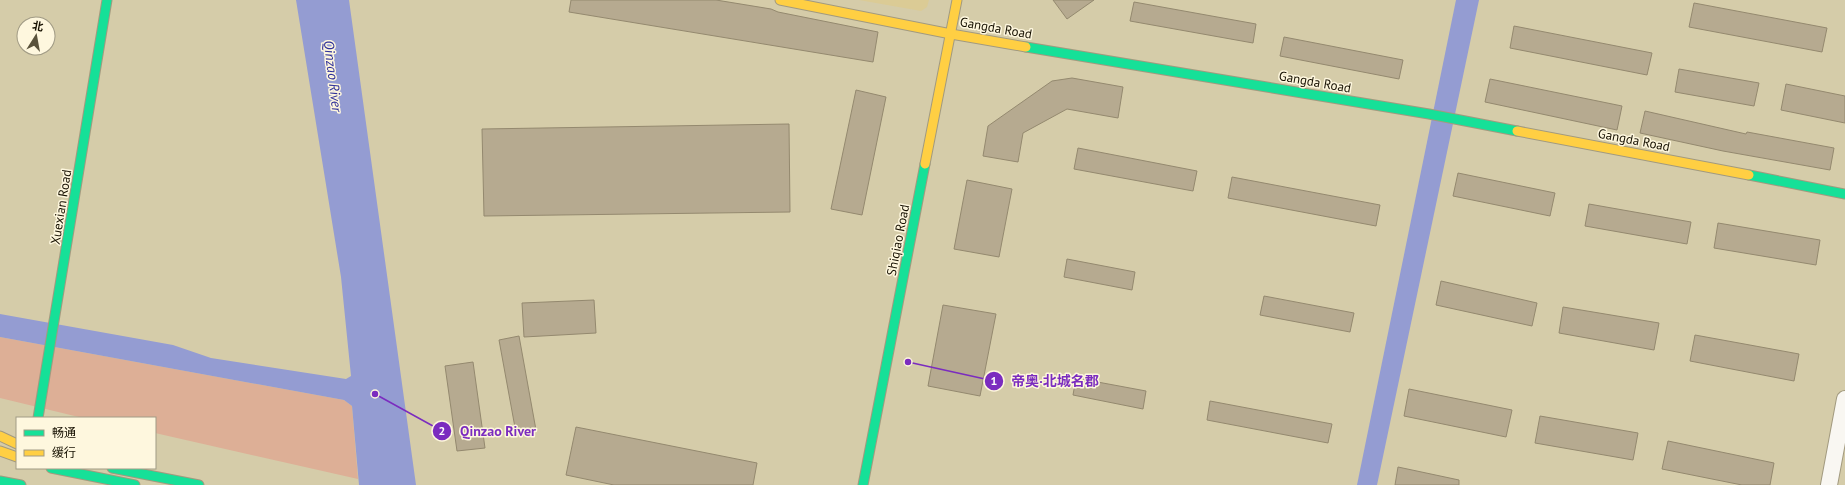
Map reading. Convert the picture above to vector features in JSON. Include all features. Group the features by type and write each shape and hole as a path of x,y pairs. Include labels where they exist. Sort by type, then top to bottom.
{"main road":[{"name":"Xuexian Road","path":"38,417 56,318 107,0"},
{"name":"Gangda Road","path":"780,0 961,36 1429,114 1845,194"},
{"name":"Shiqiao Road","path":"863,485 957,0"},
{"path":"0,436 16,444"},
{"path":"0,446 16,450"},
{"path":"0,451 16,457"},
{"path":"0,458 16,461"},
{"path":"56,469 135,485"},
{"path":"117,469 199,485"},
{"path":"0,481 21,485"}],"street":[{"path":"1829,485 1845,399"}],"shaded area":[{"path":"859,0 929,0 927,7 921,11"},
{"path":"0,337 344,400 352,406 358,479 156,433 156,417 79,417 0,398"}],"water":[{"path":"296,0 349,0 416,485 359,485 352,406 344,400 0,337 0,314 173,345 211,358 346,379 351,376 341,277"},
{"path":"1456,0 1479,0 1377,485 1357,485"}],"building":[{"path":"571,0 716,0 771,9 778,12 878,32 873,62 569,12"},
{"path":"1053,0 1094,0 1067,19"},
{"path":"1134,2 1256,24 1253,43 1130,21"},
{"path":"1694,3 1827,28 1822,52 1689,27"},
{"path":"1514,26 1652,53 1647,75 1510,48"},
{"path":"1284,37 1403,60 1399,79 1280,56"},
{"path":"1679,69 1759,83 1754,106 1675,92"},
{"path":"1072,78 1123,87 1118,118 1067,109 1023,133 1018,162 983,156 988,126 1052,81"},
{"path":"1490,79 1622,106 1617,130 1485,102"},
{"path":"1786,84 1845,96 1845,123 1781,110"},
{"path":"856,90 886,97 862,215 831,209"},
{"path":"1645,111 1746,134 1747,132 1834,148 1830,170 1723,151 1640,133"},
{"path":"789,124 790,212 484,216 482,129"},
{"path":"1078,148 1197,171 1193,191 1074,169"},
{"path":"1458,173 1555,193 1550,216 1453,196"},
{"path":"1232,177 1380,205 1376,226 1228,198"},
{"path":"967,180 1012,189 999,257 954,249"},
{"path":"1589,204 1691,222 1687,244 1585,226"},
{"path":"1718,223 1820,240 1816,265 1714,248"},
{"path":"1067,259 1135,272 1132,290 1064,277"},
{"path":"1441,281 1537,303 1532,326 1436,305"},
{"path":"1264,296 1354,313 1350,332 1260,315"},
{"path":"594,300 596,333 524,337 522,303"},
{"path":"943,305 996,314 980,396 928,386"},
{"path":"1563,307 1659,323 1654,350 1559,333"},
{"path":"1695,335 1799,354 1794,381 1690,361"},
{"path":"519,336 536,430 516,433 499,340"},
{"path":"473,362 485,448 457,451 445,366"},
{"path":"1076,378 1146,391 1143,409 1073,395"},
{"path":"1409,389 1512,410 1506,437 1404,416"},
{"path":"1210,401 1332,424 1328,443 1207,420"},
{"path":"1540,416 1638,433 1633,460 1535,443"},
{"path":"576,427 757,463 753,485 614,485 566,475"},
{"path":"1668,441 1774,463 1770,485 1742,485 1662,469"},
{"path":"1398,467 1459,480 1459,485 1395,485"}],"traffic: fast":[{"path":"38,417 107,0"},
{"path":"1026,47 1429,114 1517,131"},
{"path":"863,485 925,164"},
{"path":"1749,175 1845,194"},
{"path":"56,469 135,485"},
{"path":"117,469 199,485"},
{"path":"0,481 21,485"}],"traffic: slow":[{"path":"780,0 951,34 1026,47"},
{"path":"925,164 957,0"},
{"path":"1517,131 1749,175"},
{"path":"0,436 16,444"},
{"path":"0,451 16,457"}],"place":[{"name":"帝奥·北城名郡","path":"908,362"},
{"name":"Qinzao River","path":"375,394"}]}
